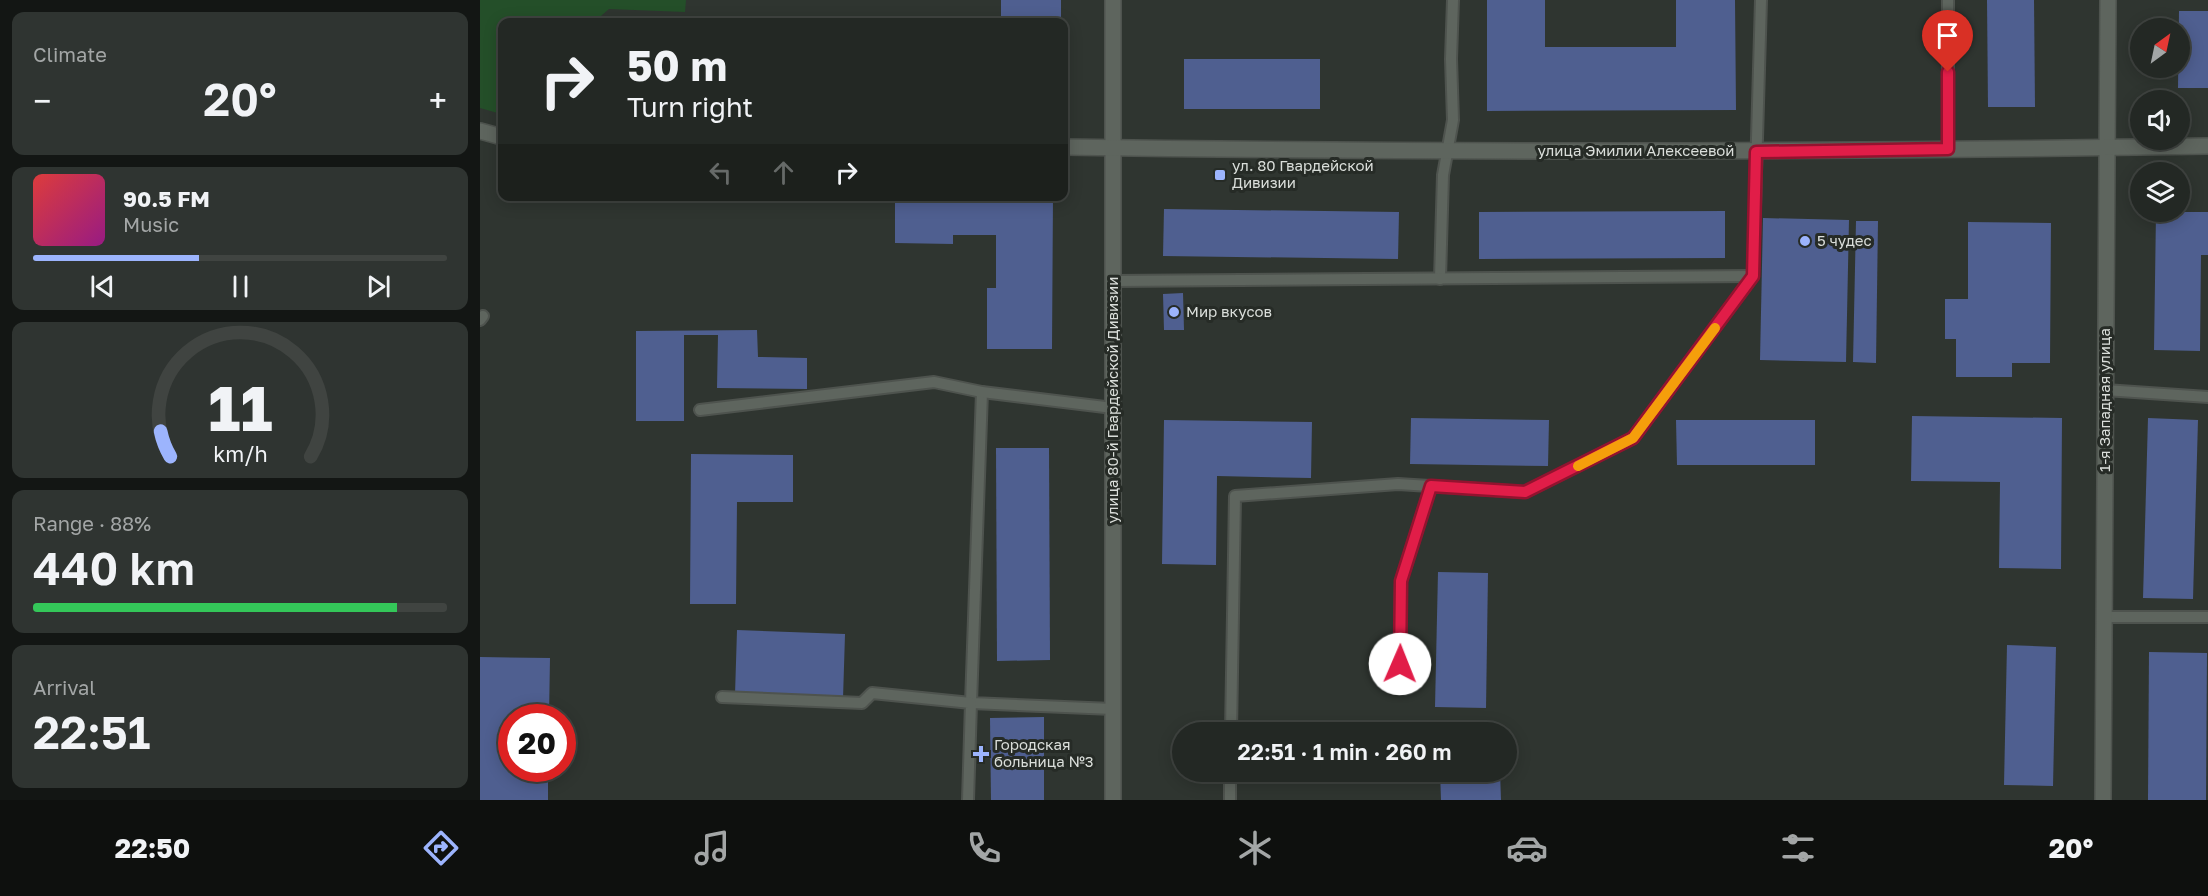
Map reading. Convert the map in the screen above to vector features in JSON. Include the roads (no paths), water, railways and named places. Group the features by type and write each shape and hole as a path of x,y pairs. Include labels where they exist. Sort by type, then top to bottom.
{"street":[{"name":"улица 80-й Гвардейской Дивизии","path":"1113,0 1113,800"},
{"name":"1-я Западная улица","path":"2103,800 2108,0"},
{"path":"480,131 498,136"},
{"name":"улица Эмилии Алексеевой","path":"1068,147 1756,152 2208,146"}],"lane":[{"path":"1440,279 1443,175 1453,120 1451,59 1453,0"},
{"path":"1231,722 1235,496 1398,484 1525,492 1633,438 1753,276 1761,0"},
{"path":"1947,0 1948,149"},
{"path":"1114,281 1753,276"},
{"path":"700,410 934,382 982,392 1113,408"},
{"path":"2105,390 2208,397"},
{"path":"968,800 982,392"},
{"path":"1399,685 1401,581 1431,486"},
{"path":"2104,617 2208,617"},
{"path":"722,697 862,703 872,693 972,704 1113,709"},
{"path":"1230,782 1230,800"}],"place":[{"name":"ул. 80 Гвардейской Дивизии","path":"1220,175"},
{"name":"5 чудес","path":"1805,241"},
{"name":"Мир вкусов","path":"1174,312"},
{"name":"Городская больница №3","path":"981,754"}]}
